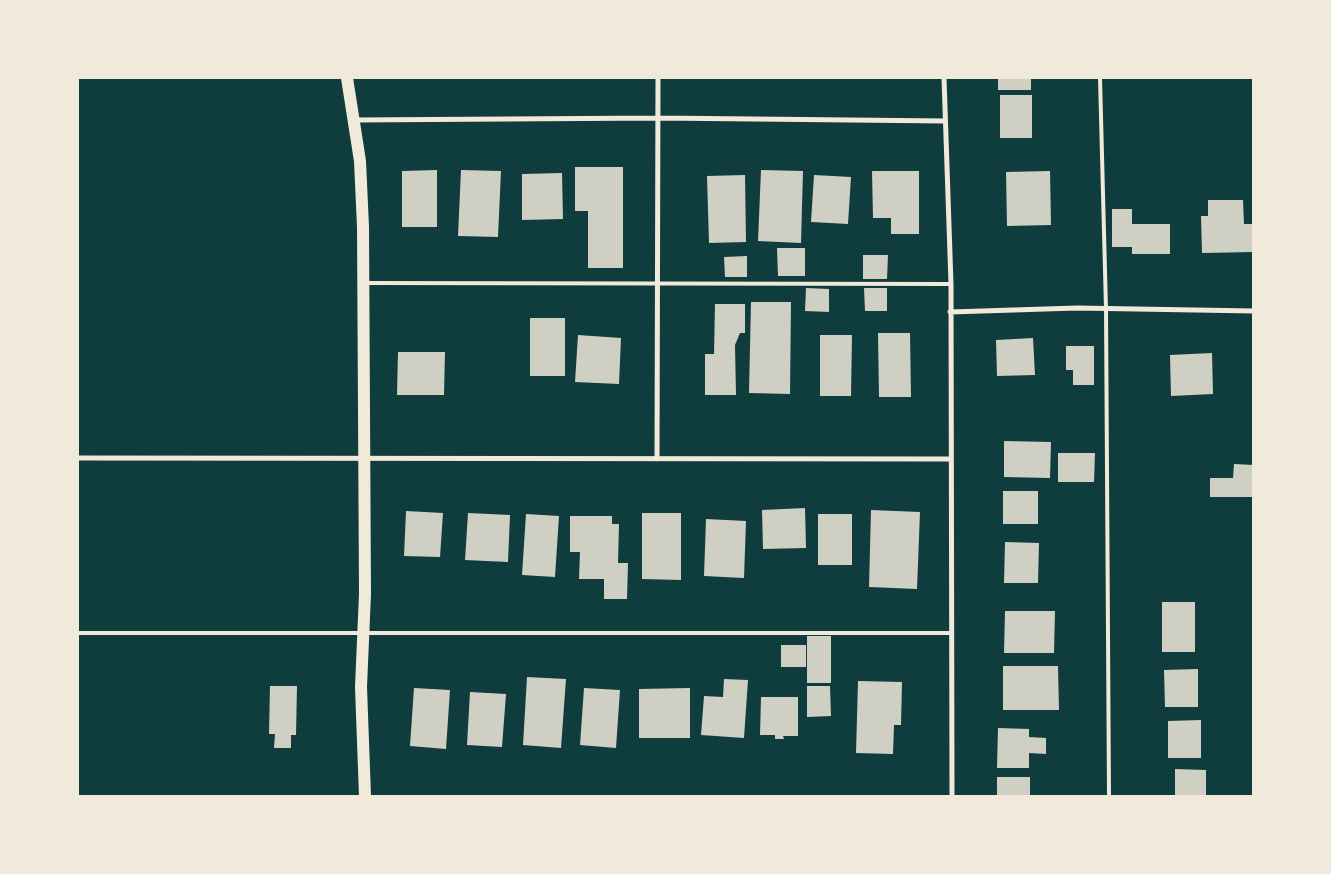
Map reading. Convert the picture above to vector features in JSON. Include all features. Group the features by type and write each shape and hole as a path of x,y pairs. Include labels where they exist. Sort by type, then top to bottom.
{"main road":[{"path":"347,78 355,120 360,171 363,283 365,594 361,687 365,796"}],"street":[{"path":"657,459 658,78"},
{"path":"944,78 950,284 952,796"},
{"path":"355,120 658,118 945,121"},
{"path":"950,312 1106,309 1254,311"},
{"path":"78,458 950,459"}],"lane":[{"path":"1100,78 1106,309 1109,796"},
{"path":"363,283 950,284"},
{"path":"78,633 951,633"}],"building":[{"path":"998,78 1031,78 1031,90 998,90"},
{"path":"1000,95 1032,95 1032,138 1000,138"},
{"path":"575,167 623,167 623,268 588,268 588,211 575,211"},
{"path":"437,170 437,227 402,227 402,171"},
{"path":"461,170 501,171 498,237 458,236"},
{"path":"761,170 803,171 801,243 758,241"},
{"path":"872,171 919,171 919,234 891,234 891,218 873,218"},
{"path":"1050,171 1051,225 1007,226 1006,172"},
{"path":"562,173 563,219 522,220 522,174"},
{"path":"745,175 746,242 709,243 707,176"},
{"path":"814,175 851,177 848,224 811,222"},
{"path":"1208,200 1243,200 1244,224 1254,224 1254,252 1202,253 1201,216 1208,216"},
{"path":"1112,209 1132,209 1132,224 1170,224 1170,254 1132,254 1132,247 1112,247"},
{"path":"777,248 805,248 805,276 778,276"},
{"path":"863,255 888,255 887,279 863,279"},
{"path":"747,256 747,277 725,277 724,257"},
{"path":"806,288 829,289 829,312 805,311"},
{"path":"864,288 887,288 887,311 865,311"},
{"path":"751,302 791,302 790,394 749,393"},
{"path":"715,304 745,304 745,333 740,333 735,345 736,395 705,395 705,354 714,354"},
{"path":"530,318 565,318 565,376 530,376"},
{"path":"878,333 910,333 911,397 879,397"},
{"path":"578,335 621,338 619,384 575,382"},
{"path":"820,335 852,335 851,396 820,396"},
{"path":"1033,338 1035,375 997,376 996,340"},
{"path":"1066,346 1094,346 1094,385 1073,385 1073,370 1066,370"},
{"path":"398,352 445,352 444,395 397,395"},
{"path":"1212,353 1213,394 1171,396 1170,355"},
{"path":"1004,441 1051,442 1050,478 1004,477"},
{"path":"1058,453 1095,453 1094,482 1058,482"},
{"path":"1234,464 1254,465 1254,497 1210,497 1210,478 1233,478"},
{"path":"1003,491 1038,491 1038,524 1003,524"},
{"path":"805,508 806,548 763,549 762,510"},
{"path":"871,510 920,512 917,589 869,587"},
{"path":"406,511 443,513 440,557 404,556"},
{"path":"468,513 510,515 508,562 465,560"},
{"path":"642,513 681,513 681,580 642,579"},
{"path":"526,514 559,516 555,577 522,575"},
{"path":"818,514 852,514 852,565 818,565"},
{"path":"570,516 612,516 612,524 619,524 618,563 628,563 627,599 604,599 604,579 579,579 580,552 570,552"},
{"path":"706,519 746,521 744,578 704,576"},
{"path":"1005,542 1039,543 1038,583 1004,583"},
{"path":"1162,602 1195,602 1195,652 1162,652"},
{"path":"1005,611 1055,611 1054,653 1004,653"},
{"path":"807,636 831,636 831,683 807,683"},
{"path":"781,645 806,645 806,667 781,667"},
{"path":"1003,666 1058,666 1059,710 1003,710"},
{"path":"1198,669 1198,707 1165,707 1164,670"},
{"path":"527,677 566,679 561,748 523,745"},
{"path":"724,679 748,680 744,738 701,735 704,696 723,697"},
{"path":"858,681 902,682 901,725 894,725 893,754 856,753"},
{"path":"270,686 297,686 296,735 291,735 291,748 274,748 275,734 269,734"},
{"path":"807,686 830,686 831,716 807,717"},
{"path":"414,688 450,690 446,749 410,746"},
{"path":"584,688 620,690 616,748 580,745"},
{"path":"690,688 690,738 639,738 639,689"},
{"path":"470,692 506,694 502,747 467,745"},
{"path":"761,697 798,697 798,736 783,736 784,739 775,739 775,735 760,735"},
{"path":"1201,720 1201,758 1168,758 1168,721"},
{"path":"998,728 1029,729 1029,737 1046,738 1046,754 1029,753 1029,768 997,768"},
{"path":"1175,769 1206,770 1206,796 1175,796"},
{"path":"997,777 1030,777 1030,796 997,796"}]}
